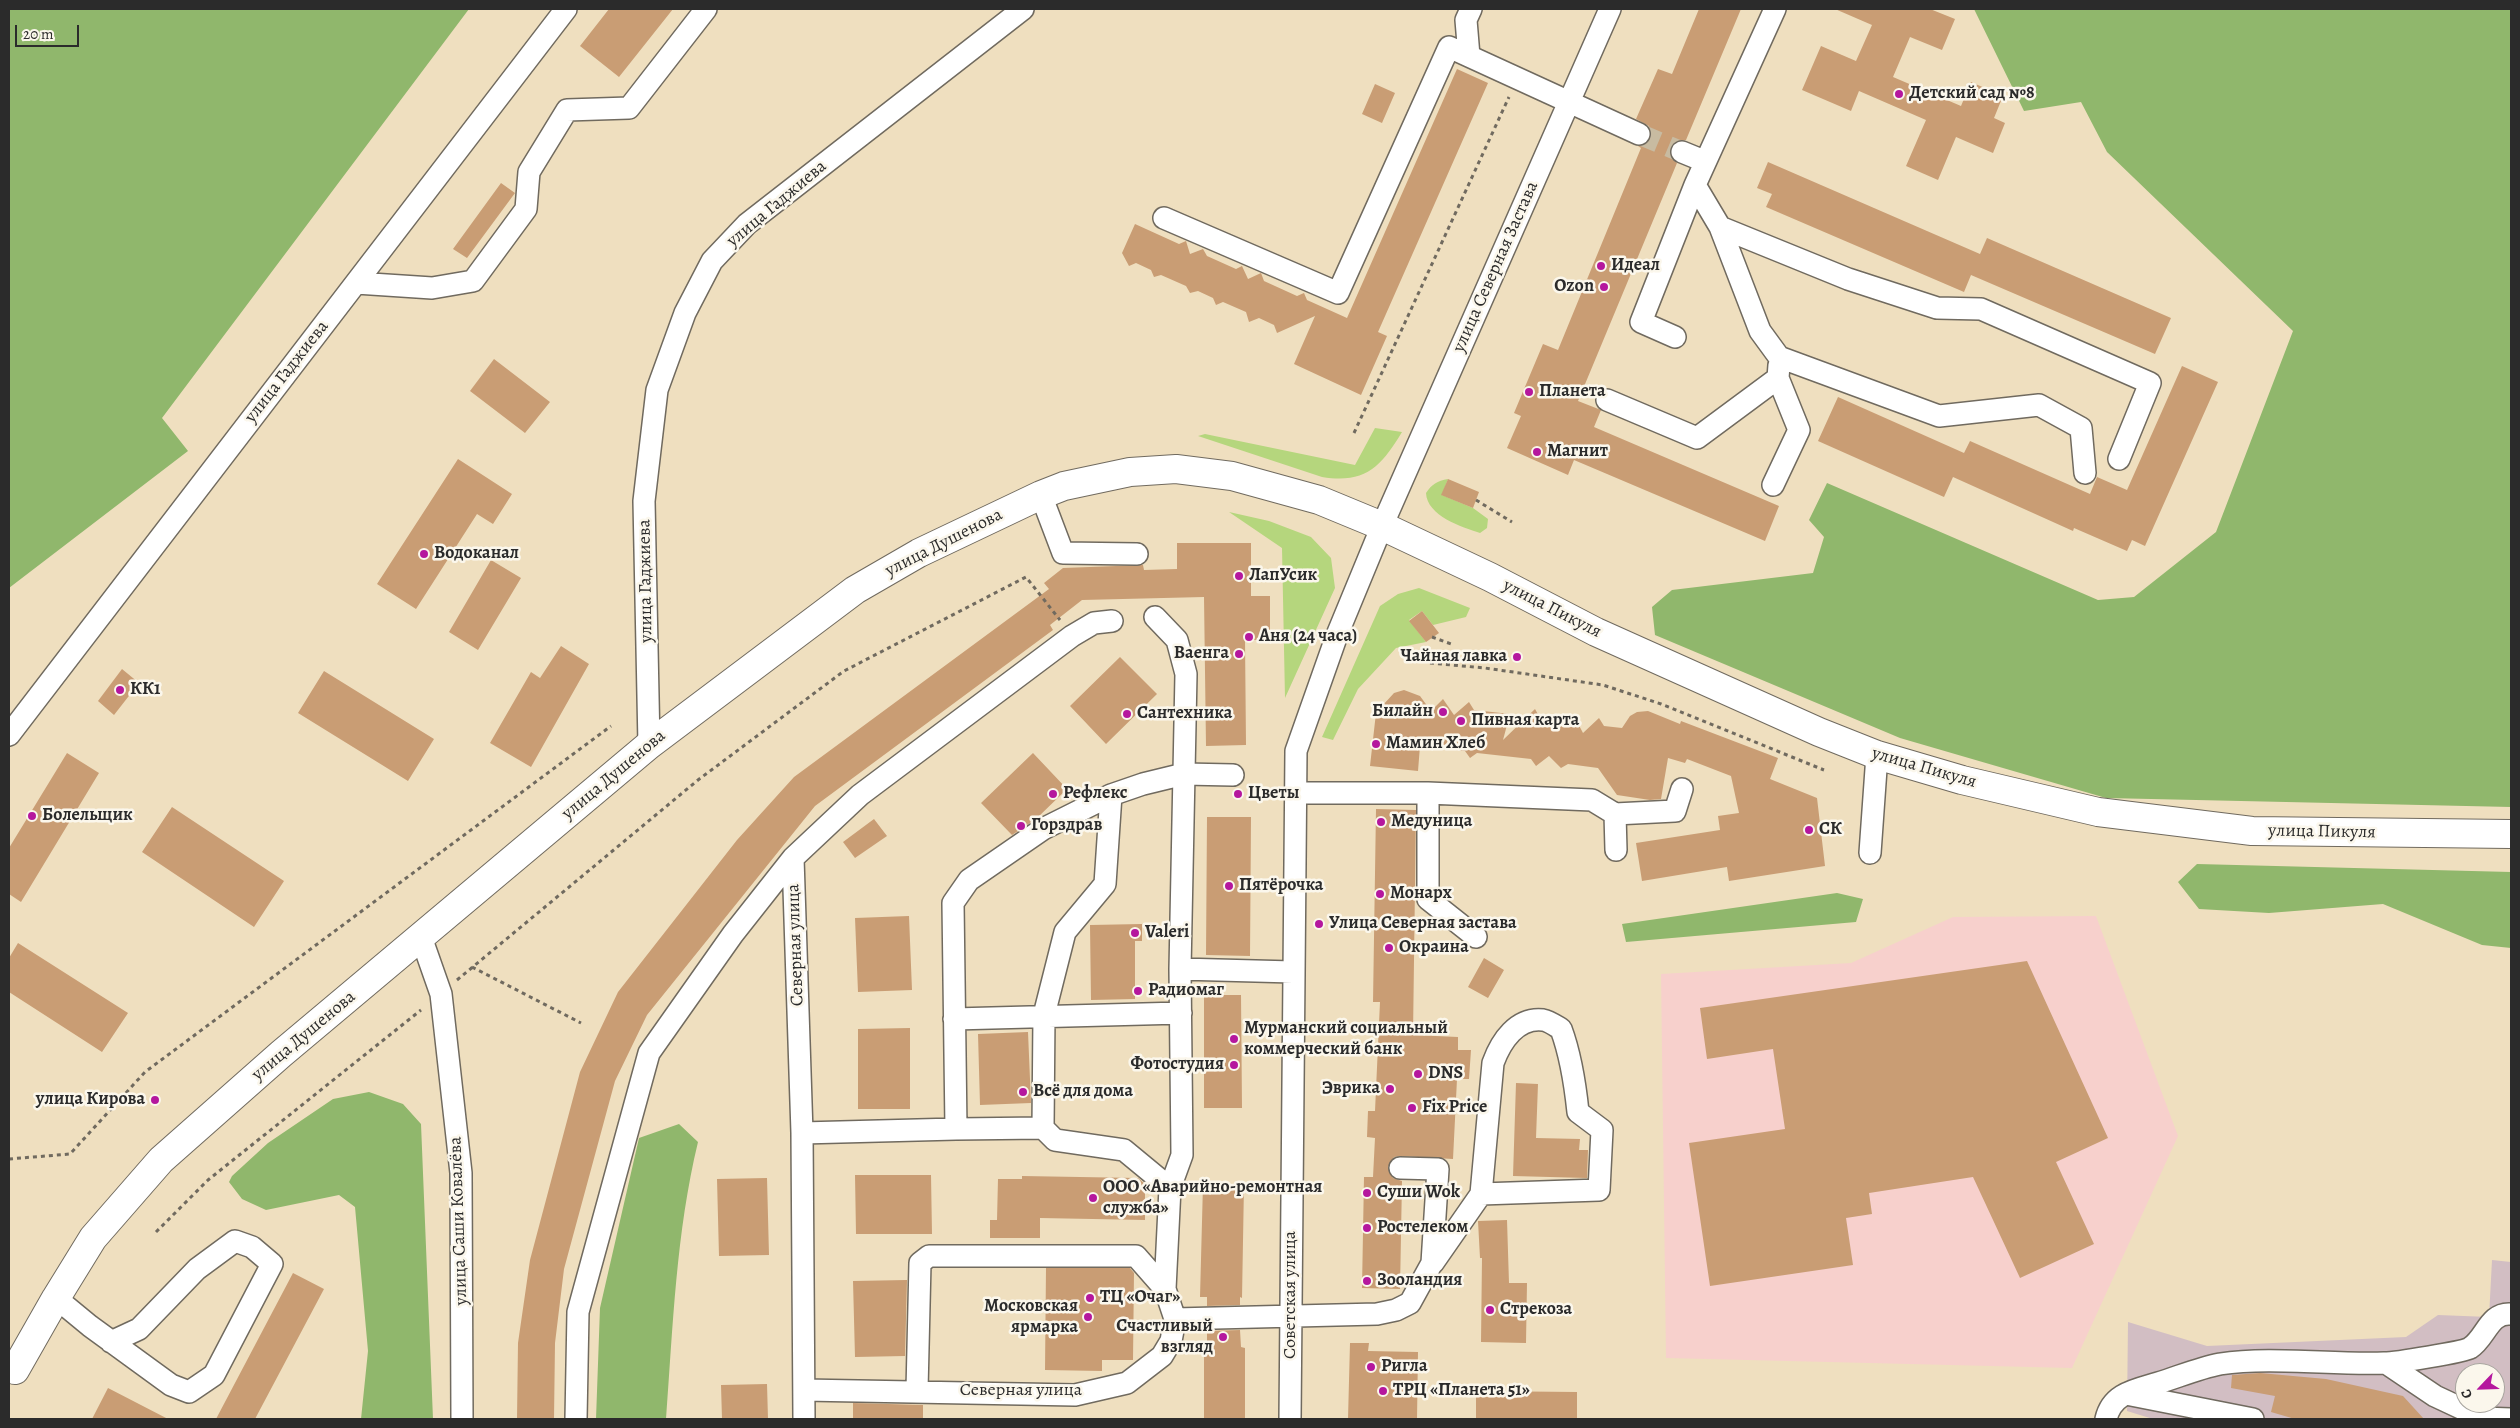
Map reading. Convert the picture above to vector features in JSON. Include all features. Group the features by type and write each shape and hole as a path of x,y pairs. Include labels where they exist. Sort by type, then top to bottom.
{"main road":[{"name":"улица Душенова","path":"11,1373 93,1238 161,1160 281,1054 649,745 855,590 919,553 1042,495 1064,486 1130,472 1176,469 1232,476 1319,500 1382,526"},
{"name":"улица Пикуля","path":"1382,526 1490,577 1596,632 1818,732 1877,755 1962,780 2098,812 2252,831 2511,834"}],"street":[{"name":"улица Гаджиева","path":"9,735 41,690 356,284 566,9"},
{"path":"356,284 432,288 473,281 526,209 529,172 567,110 629,108 706,9"},
{"name":"улица Гаджиева","path":"649,745 644,501 657,390 685,313 712,261 747,224 1023,9"},
{"path":"1469,56 1466,20 1471,9"},
{"name":"улица Северная Застава","path":"1382,526 1610,9"},
{"path":"1674,336 1642,322 1704,161 1775,9"},
{"path":"1164,218 1338,293 1449,47 1639,134"},
{"path":"1682,152 1704,161"},
{"path":"1695,185 1720,228 1760,331 1779,367 1799,430 1773,485"},
{"path":"1720,228 1848,279 1937,308 1981,309 2150,383 2119,460"},
{"path":"1607,400 1697,438 1779,367"},
{"path":"1779,367 1939,416 2039,405 2081,428 2085,473"},
{"path":"1042,495 1063,553 1137,554"},
{"name":"Советская улица","path":"1290,1419 1294,794 1296,750 1337,635 1382,526"},
{"path":"1155,617 1177,640 1186,674 1180,969 1182,1155 1170,1188 1165,1289 1175,1319 1377,1314 1396,1310 1410,1303 1432,1263 1481,1194 1493,1063 1499,1046 1513,1030 1531,1020 1545,1020 1562,1029 1572,1064 1578,1112 1602,1130 1599,1190 1481,1194"},
{"name":"Северная улица","path":"804,1419 802,1133 793,858 860,796 1072,636 1094,623 1112,621"},
{"path":"1870,853 1877,755"},
{"path":"956,1129 953,903 969,880 1043,829 1111,795 1184,774 1233,775"},
{"path":"1294,794 1428,793 1592,800 1615,814 1676,811 1682,789"},
{"path":"1428,793 1428,899 1476,937"},
{"path":"1111,795 1105,884 1065,932 1044,1015 1043,1128 1055,1140 1124,1150 1170,1188"},
{"path":"1615,814 1616,850"},
{"path":"576,1419 578,1312 649,1053 733,934 793,858"},
{"name":"улица Саши Ковалёва","path":"421,937 441,994 461,1173 462,1419"},
{"path":"1180,969 1293,972"},
{"path":"954,1019 1044,1015 1180,1013"},
{"path":"802,1133 1043,1128"},
{"path":"1400,1168 1438,1169 1432,1263"},
{"path":"56,1298 111,1342 171,1385 189,1392 214,1375 272,1264 252,1247 235,1241 197,1269 139,1329 111,1342"},
{"path":"917,1390 920,1263 929,1256 1136,1256 1165,1289"},
{"path":"2106,1419 2108,1408 2123,1394 2219,1364 2246,1362 2386,1364 2469,1348 2484,1333 2493,1319 2503,1313 2511,1314"},
{"name":"Северная улица","path":"804,1390 917,1390 1075,1395 1127,1383 1162,1356 1171,1341 1175,1319"},
{"path":"2386,1364 2435,1396 2482,1418 2511,1419"},
{"path":"2123,1394 2253,1419"}],"path":[{"path":"1354,433 1518,78"},
{"path":"1476,500 1512,522"},
{"path":"156,1232 208,1180 441,994 698,780 844,671 1026,576 1072,636"},
{"path":"1432,637 1454,645"},
{"path":"1430,663 1603,685 1661,704 1824,770"},
{"path":"9,1159 70,1154 145,1072 611,726"},
{"path":"472,967 581,1023"}],"shaded area":[{"path":"2096,916 2178,1136 2072,1368 1666,1358 1661,974 1851,963 1953,917"},
{"path":"2492,1260 2511,1262 2511,1419 2153,1419 2127,1411 2128,1322 2207,1346 2406,1337 2438,1315 2489,1317"}],"green space":[{"path":"9,9 469,9 162,418 188,451 9,588"},
{"path":"1974,9 2511,9 2511,807 2106,798 1900,738 1655,635 1652,607 1672,590 1813,573 1824,537 1809,520 1827,483 2098,600 2134,597 2216,532 2293,331 2107,152 2081,102 2024,111"},
{"path":"1375,428 1402,432 1387,455 1370,470 1350,478 1337,479 1322,477 1198,436 1205,434 1355,465"},
{"path":"1448,479 1442,495 1473,508 1488,519 1487,528 1480,533 1447,519 1432,508 1426,493 1435,483"},
{"path":"1229,512 1269,521 1311,537 1331,558 1335,588 1285,698 1282,548"},
{"path":"1419,588 1470,608 1466,617 1433,625 1422,611 1409,620 1426,642 1396,648 1358,689 1333,740 1322,737 1380,606 1398,594"},
{"path":"2197,864 2511,872 2511,948 2482,945 2383,904 2269,913 2199,909 2178,882"},
{"path":"1837,893 1863,899 1856,922 1626,942 1622,924"},
{"path":"369,1092 403,1104 421,1124 433,1419 361,1419 368,1351 355,1207 339,1195 266,1210 242,1199 229,1182 232,1176 268,1143 333,1099"},
{"path":"679,1124 698,1142 680,1245 666,1419 596,1419 600,1308 639,1138"}],"building":[{"path":"609,9 673,9 619,77 580,46"},
{"path":"1699,9 1741,9 1686,140 1675,142 1670,148 1672,159 1677,163 1578,401 1601,410 1594,427 1779,506 1765,541 1574,460 1568,475 1507,448 1521,416 1514,413 1543,344 1558,350 1641,148 1638,146 1646,144 1651,139 1649,126 1636,119 1658,69 1672,74"},
{"name":"Детский сад №8","path":"1835,9 1930,9 1955,19 1942,50 1910,37 1893,77 1961,106 1971,82 2003,96 1994,118 2005,123 1993,153 1956,137 1938,180 1906,166 1926,120 1859,91 1851,111 1802,90 1821,46 1856,61 1872,25"},
{"path":"1457,69 1488,83 1378,332 1387,336 1361,395 1294,364 1315,316 1277,333 1274,325 1259,318 1249,322 1246,312 1223,302 1216,305 1213,298 1198,291 1190,293 1186,286 1161,275 1154,277 1151,270 1136,263 1129,266 1122,253 1135,224 1179,244 1186,241 1190,254 1203,249 1207,256 1236,269 1242,266 1248,279 1261,273 1264,281 1297,296 1304,293 1307,300 1347,318"},
{"path":"1375,84 1395,93 1382,123 1362,114"},
{"path":"1768,162 1980,254 1987,238 2171,318 2155,354 1971,275 1964,292 1766,207 1772,194 1757,188"},
{"path":"501,183 515,193 467,258 453,249"},
{"path":"494,359 550,402 525,433 470,391"},
{"path":"2182,366 2218,382 2145,546 2132,540 2127,551 2074,528 2073,531 1953,477 1944,497 1818,441 1838,397 1964,453 1970,441 2090,494 2097,477 2127,490"},
{"name":"Водоканал","path":"458,459 512,494 493,524 477,514 416,609 377,584"},
{"path":"1448,479 1479,492 1473,508 1441,495"},
{"path":"1177,543 1251,543 1251,596 1270,596 1270,640 1245,640 1246,745 1206,746 1204,597 1082,600 1050,625 1053,630 815,806 647,1015 615,1081 564,1269 555,1343 554,1419 517,1419 518,1343 530,1260 580,1072 618,992 737,840 794,777 1049,589 1044,583 1063,568 1143,565 1144,570 1177,569"},
{"path":"491,560 521,578 478,650 449,632"},
{"path":"1422,611 1439,633 1426,642 1409,621"},
{"path":"561,646 589,664 531,767 490,743 531,672 540,678"},
{"path":"1120,657 1157,694 1106,744 1070,706"},
{"name":"КК1","path":"122,669 139,683 114,715 98,701"},
{"path":"324,671 434,739 408,781 298,713"},
{"path":"1404,690 1420,696 1431,711 1443,699 1454,715 1469,702 1474,710 1510,714 1503,740 1535,709 1540,718 1567,721 1573,714 1583,733 1599,718 1604,726 1622,728 1630,716 1637,712 1648,711 1680,724 1681,721 1778,758 1770,779 1817,798 1825,866 1729,881 1727,867 1642,881 1636,843 1720,830 1718,816 1739,813 1731,776 1687,759 1685,763 1668,758 1661,799 1650,800 1617,795 1598,768 1568,764 1561,768 1549,756 1536,766 1531,759 1477,753 1470,758 1465,751 1420,746 1418,771 1370,766 1377,704 1383,705 1394,693"},
{"path":"67,753 99,773 21,902 9,894 9,848"},
{"path":"1033,753 1067,789 1036,819 1012,835 981,803"},
{"path":"172,807 284,881 254,927 142,852"},
{"path":"1376,809 1416,810 1413,1035 1458,1037 1458,1050 1471,1050 1469,1079 1457,1079 1453,1159 1400,1156 1394,1157 1388,1167 1393,1178 1402,1181 1400,1289 1362,1288 1364,1177 1373,1177 1375,1138 1367,1137 1368,1111 1375,1111 1380,1002 1373,1002"},
{"name":"Пятёрочка","path":"1207,817 1251,817 1250,956 1206,955"},
{"path":"874,819 887,836 855,858 843,842"},
{"path":"909,916 912,990 858,992 855,918"},
{"path":"1142,924 1142,941 1135,941 1135,999 1091,1000 1090,925"},
{"path":"18,943 128,1013 102,1052 9,992 9,958"},
{"path":"1484,958 1504,970 1488,998 1468,987"},
{"path":"2027,961 2108,1138 2056,1162 2094,1244 2020,1278 1973,1177 1869,1193 1872,1214 1846,1218 1853,1265 1710,1286 1689,1143 1785,1129 1773,1049 1707,1059 1700,1008"},
{"path":"1204,995 1241,995 1242,1108 1204,1108"},
{"path":"910,1028 910,1109 858,1109 858,1029"},
{"path":"1028,1032 1031,1103 980,1105 978,1034"},
{"path":"1516,1083 1538,1084 1536,1138 1580,1139 1579,1150 1588,1150 1587,1178 1513,1176"},
{"path":"855,1175 931,1175 932,1234 856,1234"},
{"name":"ООО «Аварийно-ремонтная служба»","path":"1022,1176 1138,1178 1145,1184 1145,1220 1040,1218 1040,1238 990,1238 990,1220 997,1220 998,1179 1022,1179"},
{"path":"767,1178 769,1255 719,1256 717,1179"},
{"path":"1203,1184 1244,1184 1242,1298 1240,1297 1240,1305 1207,1306 1207,1297 1200,1297"},
{"path":"1507,1220 1509,1283 1527,1283 1526,1343 1481,1342 1482,1258 1480,1258 1478,1221"},
{"name":"ТЦ «Очаг»","path":"1046,1268 1130,1268 1134,1273 1133,1360 1102,1360 1102,1371 1045,1370"},
{"path":"293,1273 324,1289 255,1419 216,1419"},
{"path":"907,1280 905,1356 855,1357 853,1281"},
{"path":"1240,1330 1241,1347 1245,1348 1245,1419 1204,1419 1204,1348 1207,1348 1207,1331"},
{"name":"ТРЦ «Планета 51»","path":"1350,1343 1369,1343 1368,1351 1418,1352 1417,1419 1348,1419"},
{"path":"2260,1373 2326,1379 2403,1396 2424,1419 2295,1419 2271,1412 2275,1396 2231,1388 2232,1375"},
{"path":"767,1384 768,1419 722,1419 721,1385"},
{"path":"108,1388 168,1419 92,1419"},
{"path":"1476,1391 1577,1392 1577,1419 1476,1419"},
{"path":"853,1403 923,1405 923,1419 853,1419"}],"tunnel":[{"path":"1639,134 1682,152"}],"place":[{"name":"Детский сад №8","path":"1899,94"},
{"name":"Идеал","path":"1601,266"},
{"name":"Ozon","path":"1604,287"},
{"name":"Планета","path":"1529,392"},
{"name":"Магнит","path":"1537,452"},
{"name":"Водоканал","path":"424,554"},
{"name":"ЛапУсик","path":"1239,576"},
{"name":"Аня (24 часа)","path":"1249,637"},
{"name":"Ваенга","path":"1239,654"},
{"name":"Чайная лавка","path":"1517,657"},
{"name":"КК1","path":"120,690"},
{"name":"Билайн","path":"1443,712"},
{"name":"Сантехника","path":"1127,714"},
{"name":"Пивная карта","path":"1461,721"},
{"name":"Мамин Хлеб","path":"1376,744"},
{"name":"Рефлекс","path":"1053,794"},
{"name":"Цветы","path":"1238,794"},
{"name":"Болельщик","path":"32,816"},
{"name":"Медуница","path":"1381,822"},
{"name":"Горздрав","path":"1021,826"},
{"name":"СК","path":"1809,830"},
{"name":"Пятёрочка","path":"1229,886"},
{"name":"Монарх","path":"1380,894"},
{"name":"Улица Северная застава","path":"1319,924"},
{"name":"Valeri","path":"1135,933"},
{"name":"Окраина","path":"1389,948"},
{"name":"Радиомаг","path":"1138,991"},
{"name":"Мурманский социальный коммерческий банк","path":"1234,1039"},
{"name":"Фотостудия","path":"1234,1065"},
{"name":"DNS","path":"1418,1074"},
{"name":"Эврика","path":"1390,1089"},
{"name":"Всё для дома","path":"1023,1092"},
{"name":"улица Кирова","path":"155,1100"},
{"name":"Fix Price","path":"1412,1108"},
{"name":"Суши Wok","path":"1367,1193"},
{"name":"ООО «Аварийно-ремонтная служба»","path":"1093,1198"},
{"name":"Ростелеком","path":"1367,1228"},
{"name":"Зооландия","path":"1367,1281"},
{"name":"ТЦ «Очаг»","path":"1090,1298"},
{"name":"Стрекоза","path":"1490,1310"},
{"name":"Московская ярмарка","path":"1088,1317"},
{"name":"Счастливый взгляд","path":"1223,1337"},
{"name":"Ригла","path":"1371,1367"},
{"name":"ТРЦ «Планета 51»","path":"1383,1391"}]}
